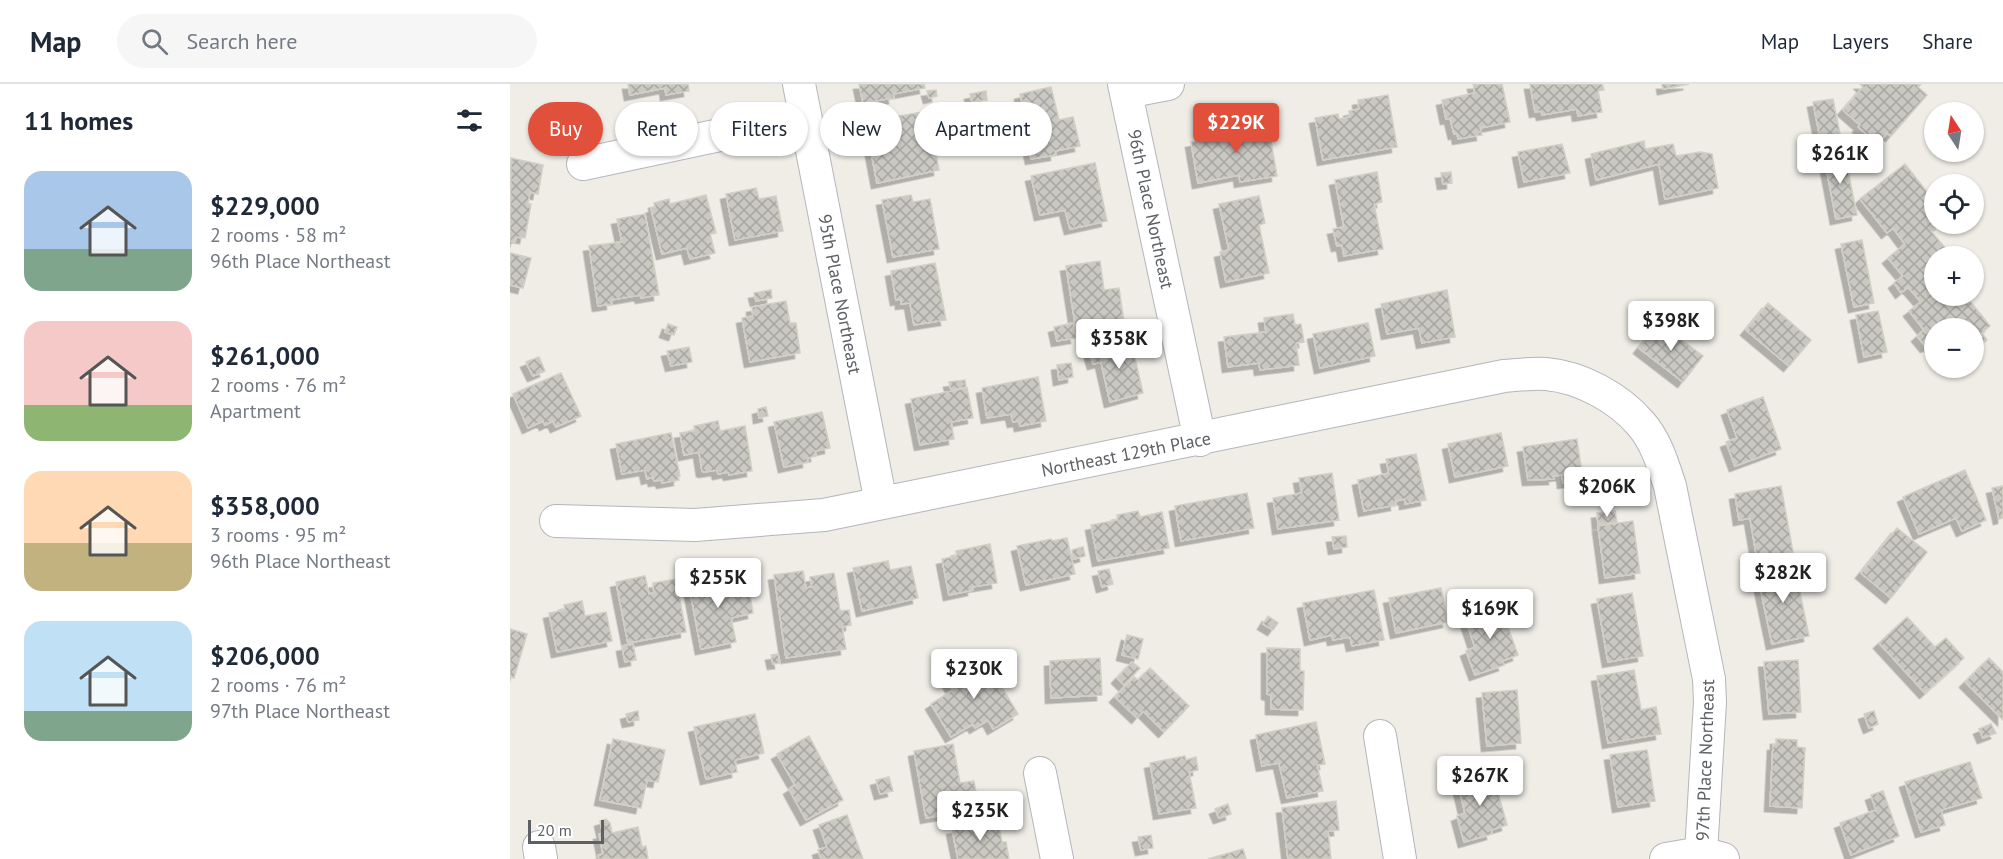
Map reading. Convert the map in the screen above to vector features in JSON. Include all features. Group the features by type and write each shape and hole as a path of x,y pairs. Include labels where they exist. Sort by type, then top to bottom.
{"street":[{"name":"95th Place Northeast","path":"799,84 802,102"},
{"path":"1125,88 1168,84"},
{"name":"96th Place Northeast","path":"1125,88 1200,440"},
{"name":"95th Place Northeast","path":"808,132 881,503"},
{"path":"583,164 710,137"},
{"name":"Northeast 129th Place","path":"556,521 694,525 824,515 1200,440 1504,376 1546,374 1580,382 1613,398 1642,425 1661,458"},
{"name":"97th Place Northeast","path":"1661,458 1670,486 1709,680 1712,856"},
{"path":"1380,736 1400,859"},
{"path":"1040,773 1057,859"},
{"path":"1666,859 1712,856"}],"building":[{"path":"628,84 688,84 689,91 666,95 665,88 630,95"},
{"path":"859,84 924,84 925,88 893,94 894,98 863,102"},
{"path":"1473,84 1502,84 1510,122 1480,128 1482,135 1458,139 1457,133 1454,134 1450,118 1446,119 1442,100 1475,93"},
{"path":"1530,84 1602,84 1604,90 1598,91 1602,112 1578,116 1577,109 1542,115 1541,111 1535,112"},
{"path":"1662,84 1689,84 1663,89"},
{"path":"1860,84 1921,84 1918,87 1927,95 1891,136 1887,133 1878,144 1843,110 1863,87"},
{"path":"1051,87 1059,120 1073,117 1080,146 1055,151 1056,155 1052,156 1052,102 1022,102 1020,94"},
{"path":"936,90 937,96 929,98 927,91"},
{"path":"986,91 987,100 972,102 970,94"},
{"path":"1388,95 1397,147 1323,160 1315,118 1338,114 1339,119 1350,117 1349,111 1359,109 1358,100"},
{"path":"1833,99 1841,139 1821,143 1813,102"},
{"path":"914,113 914,156 936,156 939,170 877,183 872,156 902,156 902,115"},
{"path":"1267,119 1277,176 1240,182 1239,175 1198,183 1191,142 1233,134 1232,126"},
{"path":"1644,141 1645,149 1673,144 1676,156 1700,152 1712,154 1718,188 1665,199 1659,164 1596,180 1591,154"},
{"path":"1562,144 1570,173 1524,182 1518,152"},
{"path":"1844,151 1857,215 1836,219 1824,156"},
{"path":"1030,156 1050,156 1031,159"},
{"path":"511,158 543,165 538,194 530,192 528,204 531,204 525,238 516,237 515,242 510,241"},
{"path":"1095,163 1107,221 1070,229 1065,210 1040,215 1031,176"},
{"path":"1905,164 1924,188 1924,234 1934,234 1944,246 1924,246 1924,306 1974,306 1984,318 1924,318 1924,330 1909,311 1921,302 1908,287 1901,293 1894,283 1903,276 1888,258 1905,244 1893,228 1887,233 1860,199"},
{"path":"1377,172 1382,202 1374,204 1383,249 1344,256 1342,245 1337,246 1333,229 1344,227 1335,180"},
{"path":"1451,172 1452,183 1443,184 1441,173"},
{"path":"756,188 759,199 776,196 783,231 735,240 726,194"},
{"path":"706,195 716,233 710,234 715,253 690,259 687,248 662,254 651,208 655,207 654,203 669,199 670,204"},
{"path":"911,195 913,202 930,199 939,249 893,257 882,200"},
{"path":"1259,196 1265,223 1259,225 1269,273 1226,282 1220,252 1229,250 1219,204"},
{"path":"645,214 659,295 641,298 640,295 611,300 612,304 598,306 589,246 622,242 617,219"},
{"path":"1862,240 1874,303 1854,307 1841,244"},
{"path":"510,253 531,258 523,288 510,285"},
{"path":"1100,261 1104,290 1119,288 1124,322 1076,330 1066,266"},
{"path":"935,263 946,320 914,325 910,303 901,304 901,299 896,300 891,271"},
{"path":"771,290 772,298 756,301 754,293"},
{"path":"1447,290 1455,337 1422,343 1419,328 1387,334 1381,304"},
{"path":"786,301 790,323 796,323 800,353 750,362 742,318 753,316 752,307"},
{"path":"1768,303 1811,340 1789,366 1746,330"},
{"path":"1878,311 1887,352 1864,357 1856,315"},
{"path":"1293,314 1295,325 1301,324 1304,342 1296,343 1299,365 1260,370 1259,363 1228,367 1224,337 1266,332 1264,318"},
{"path":"1984,318 1990,326 1984,331"},
{"path":"1073,323 1076,338 1057,341 1054,327"},
{"path":"1368,323 1375,356 1320,368 1313,334"},
{"path":"1659,323 1703,356 1683,382 1639,348"},
{"path":"668,324 677,327 674,335 665,332"},
{"path":"1924,330 1924,345 1917,336"},
{"path":"1131,341 1143,393 1110,402 1101,362 1093,364 1089,350"},
{"path":"689,347 692,362 671,366 667,351"},
{"path":"539,357 545,371 533,376 526,362"},
{"path":"1071,363 1073,377 1059,380 1057,365"},
{"path":"561,373 581,416 556,427 553,421 545,425 543,421 528,428 513,394"},
{"path":"1038,377 1046,421 1020,426 1019,421 1013,422 1011,414 987,418 982,388"},
{"path":"965,380 966,387 951,390 949,382"},
{"path":"967,388 973,418 951,422 954,439 920,445 911,399"},
{"path":"1763,397 1781,449 1735,466 1726,442 1737,438 1727,410"},
{"path":"766,407 768,416 759,418 758,409"},
{"path":"822,412 830,448 815,451 816,456 807,458 808,462 784,467 774,422"},
{"path":"718,421 720,431 745,426 752,471 729,475 728,472 718,474 717,470 704,472 699,452 684,455 680,433 695,431 694,426"},
{"path":"671,433 679,480 662,483 661,480 654,481 653,477 647,479 645,470 622,474 616,444"},
{"path":"1501,433 1508,466 1455,477 1448,444"},
{"path":"1577,439 1583,480 1563,483 1562,475 1553,476 1554,479 1528,480 1523,447"},
{"path":"1416,454 1426,500 1405,504 1405,499 1395,501 1396,505 1364,511 1358,480 1389,473 1386,459"},
{"path":"1965,470 1986,520 1962,531 1956,518 1919,534 1903,497"},
{"path":"1332,473 1339,520 1278,529 1273,498 1302,493 1299,478"},
{"path":"1781,486 1793,552 1757,559 1750,518 1739,520 1735,494"},
{"path":"2003,486 2003,518 1999,519 1992,488"},
{"path":"1247,493 1254,528 1181,541 1175,506"},
{"path":"1138,511 1140,517 1162,512 1169,548 1098,561 1091,525 1118,520 1117,515"},
{"path":"1615,511 1617,522 1598,524 1597,513"},
{"path":"1633,521 1640,573 1605,578 1598,526"},
{"path":"1897,528 1927,552 1891,598 1861,573"},
{"path":"1346,536 1347,547 1334,549 1332,537"},
{"path":"1067,538 1075,574 1026,585 1017,546"},
{"path":"990,544 997,583 972,587 973,590 949,595 942,559 957,556 956,551"},
{"path":"1083,547 1085,556 1074,559 1072,550"},
{"path":"888,561 890,570 911,566 918,598 862,611 853,568"},
{"path":"1794,564 1809,636 1772,644 1757,572"},
{"path":"1109,569 1113,584 1102,587 1098,571"},
{"path":"803,571 806,588 812,587 810,577 834,573 840,611 849,610 851,625 842,627 846,649 786,658 774,575"},
{"path":"722,575 725,587 748,583 753,613 731,618 736,642 701,649 688,581"},
{"path":"645,576 649,594 654,593 653,583 676,579 686,632 628,643 616,582"},
{"path":"1441,588 1448,622 1396,633 1389,598"},
{"path":"1374,590 1384,640 1352,646 1350,637 1333,640 1332,635 1310,640 1303,603"},
{"path":"1632,593 1643,656 1608,662 1597,599"},
{"path":"582,601 585,616 606,612 612,641 557,652 549,613 565,610 564,605"},
{"path":"1500,605 1518,655 1502,661 1504,665 1475,675 1466,651 1475,647 1465,618"},
{"path":"1268,616 1278,623 1273,630 1263,624"},
{"path":"1907,617 1935,647 1946,638 1964,658 1925,693 1879,643"},
{"path":"510,629 527,634 514,678 510,677"},
{"path":"1127,635 1143,639 1138,659 1122,655"},
{"path":"633,644 636,660 625,662 622,646"},
{"path":"1267,648 1300,649 1300,671 1304,671 1303,710 1271,709 1271,695 1267,694"},
{"path":"778,654 780,663 773,664 771,655"},
{"path":"983,656 1018,714 993,729 988,720 975,728 973,724 951,737 931,704 953,690 946,679"},
{"path":"1100,658 1102,695 1051,698 1050,661"},
{"path":"1989,658 2003,672 2003,720 1965,682"},
{"path":"1798,660 1801,712 1769,714 1764,662"},
{"path":"1132,662 1140,668 1124,685 1117,678"},
{"path":"1150,668 1189,706 1164,732 1143,711 1137,718 1115,697 1134,677 1138,680"},
{"path":"1634,670 1641,710 1656,707 1661,734 1608,743 1597,676"},
{"path":"1517,690 1521,743 1487,746 1482,693"},
{"path":"638,711 639,720 628,722 626,714"},
{"path":"1874,711 1878,724 1869,728 1864,714"},
{"path":"755,714 764,753 735,760 737,772 706,779 694,727"},
{"path":"1316,722 1325,764 1317,765 1323,791 1287,798 1279,763 1262,766 1256,735"},
{"path":"1991,724 1996,733 1983,738 1979,729"},
{"path":"809,736 843,800 806,820 789,789 795,785 777,754"},
{"path":"613,739 665,750 658,782 647,780 641,808 600,800"},
{"path":"1776,739 1797,740 1797,747 1805,748 1802,808 1770,806 1773,745 1776,745"},
{"path":"953,744 960,783 974,781 979,809 926,818 914,751"},
{"path":"1647,750 1655,801 1618,807 1610,755"},
{"path":"1185,756 1186,760 1196,757 1198,770 1189,772 1196,808 1159,814 1150,763"},
{"path":"1970,762 1982,798 1941,810 1945,825 1921,832 1905,782"},
{"path":"1492,771 1507,825 1491,830 1492,834 1464,842 1457,816 1465,813 1457,780"},
{"path":"889,777 893,791 880,794 876,780"},
{"path":"1883,791 1899,836 1851,855 1840,823 1876,810 1871,795"},
{"path":"1336,801 1339,830 1328,831 1331,859 1288,859 1282,808"},
{"path":"1228,804 1231,814 1219,818 1215,809"},
{"path":"847,815 863,859 821,859 818,850 827,847 819,825"},
{"path":"606,819 610,823 612,833 638,827 642,847 646,846 648,859 599,859 598,855 603,854 599,834 603,834 600,821"},
{"path":"998,821 1002,842 1006,842 1009,859 958,859 952,829"},
{"path":"1151,835 1153,848 1141,850 1138,837"},
{"path":"1243,849 1246,859 1208,859"}]}
